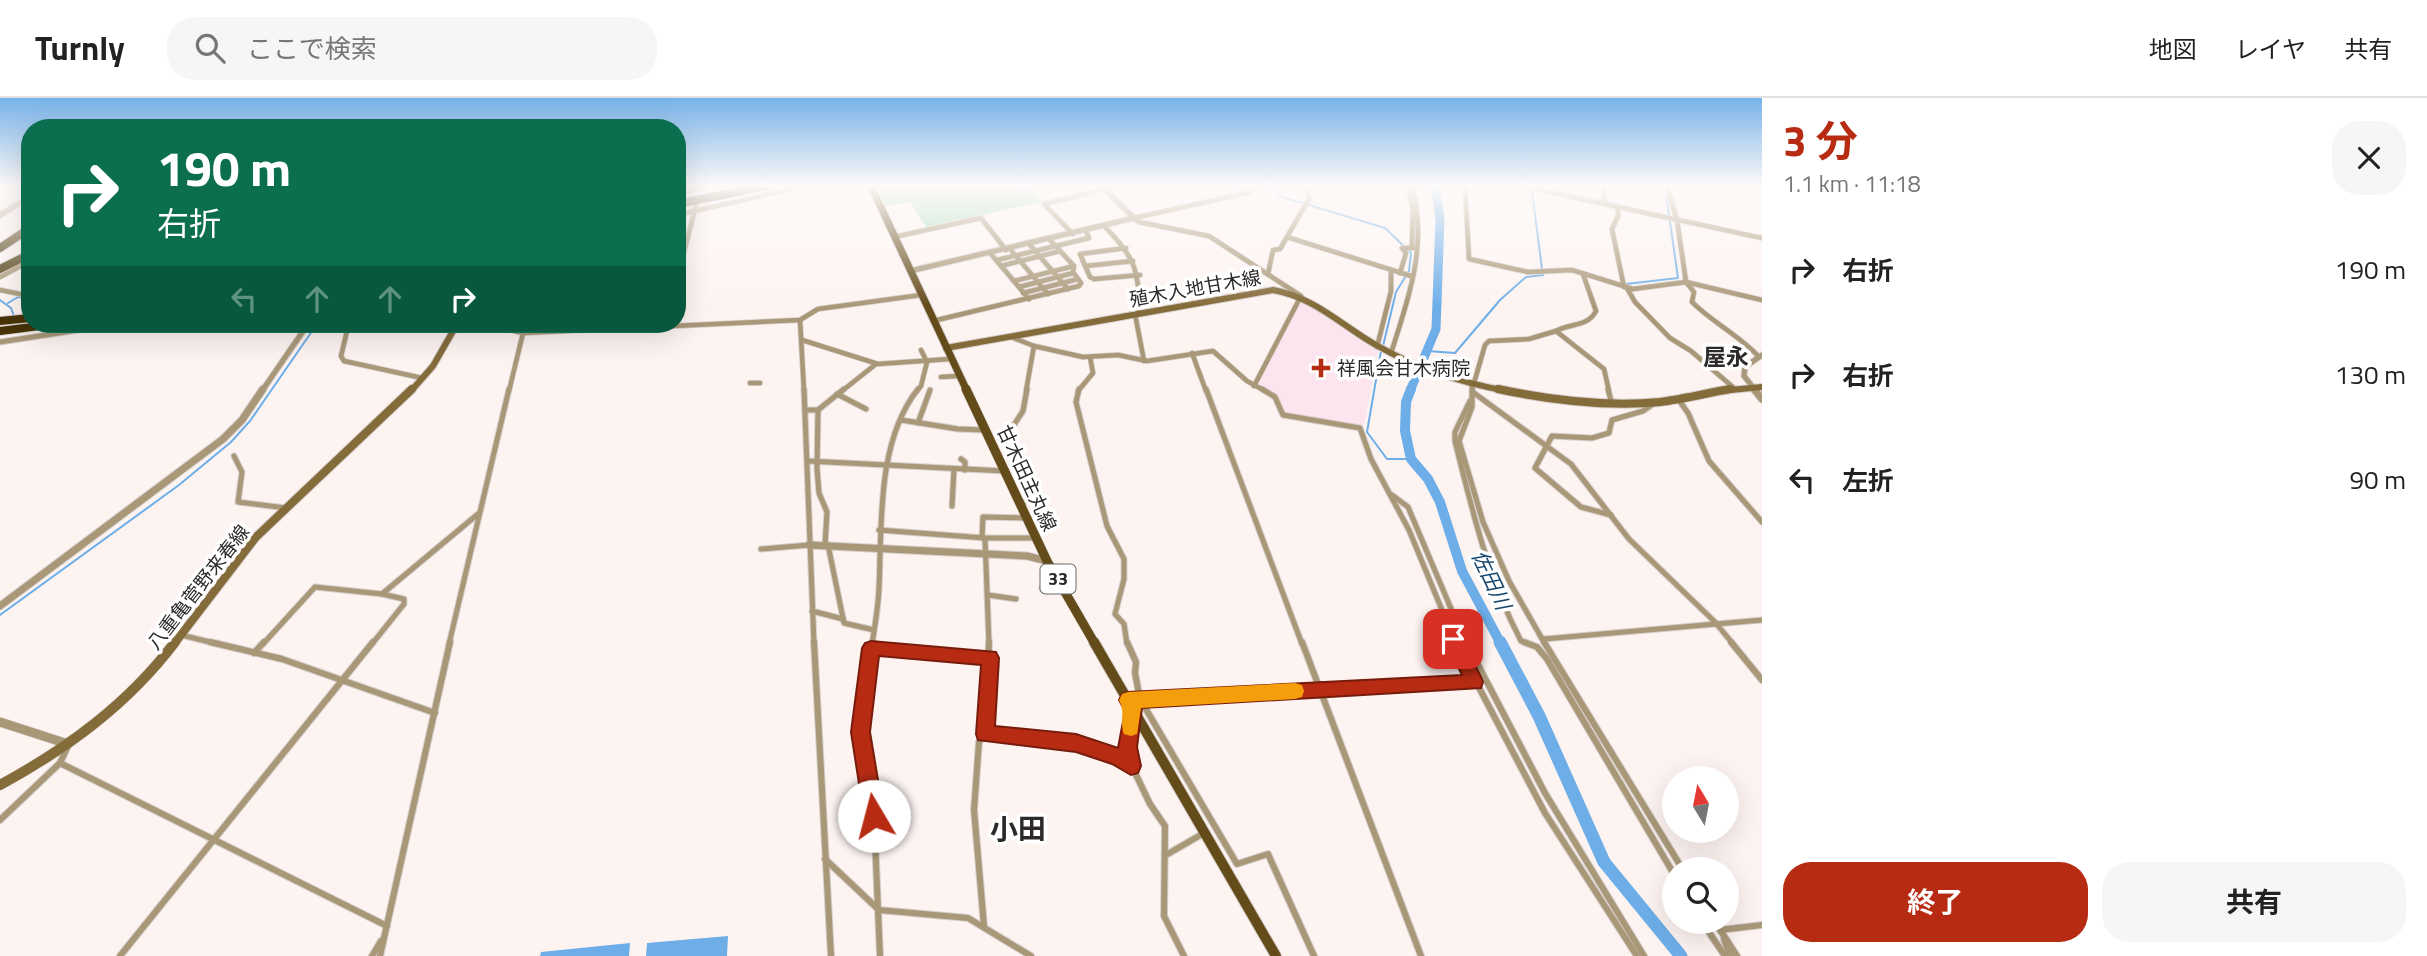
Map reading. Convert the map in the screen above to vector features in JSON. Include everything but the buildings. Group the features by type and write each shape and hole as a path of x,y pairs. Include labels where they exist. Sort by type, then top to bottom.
{"highway":[{"path":"0,248 21,234"},
{"path":"0,248 21,240"},
{"path":"0,269 21,258"},
{"path":"1,325 21,324"}],"main road":[{"name":"甘木田主丸線","path":"889,226 1019,504 1063,590 1276,956"},
{"name":"殖木入地甘木線","path":"946,348 1273,290 1301,296 1377,347 1472,383 1542,395 1656,402 1734,388 1762,387"},
{"name":"八重亀菅野来春線","path":"0,785 69,744 127,696 154,668 231,564 422,378 451,333"}],"street":[{"path":"686,245 691,226"},
{"path":"894,237 944,226"},
{"path":"988,226 1048,294"},
{"path":"1065,226 1073,234"},
{"path":"910,271 1108,226"},
{"path":"1161,226 1204,234 1301,296 1254,386"},
{"path":"1268,274 1273,250 1280,249 1294,226"},
{"path":"1394,354 1410,296 1406,253 1410,226"},
{"path":"1406,274 1416,255 1418,226"},
{"path":"1467,226 1469,259 1528,272 1572,270 1625,288 1643,289 1686,282 1762,300"},
{"path":"1613,226 1625,288 1635,302 1670,338 1691,351 1734,388"},
{"path":"1678,226 1686,282 1693,289 1691,298 1695,307 1744,340 1761,356 1745,367 1744,376 1762,399"},
{"path":"1706,226 1762,238"},
{"path":"1105,227 1126,248 1140,275 1137,314 1144,360"},
{"path":"997,260 1089,238 1086,231"},
{"path":"1287,237 1406,274"},
{"path":"1050,240 1074,266"},
{"path":"1030,244 1068,289"},
{"path":"1407,247 1416,255"},
{"path":"1126,248 1081,253 1085,266 1094,279 1140,275"},
{"path":"1001,265 1060,251"},
{"path":"991,254 1029,299"},
{"path":"1085,266 1133,261"},
{"path":"0,277 21,266"},
{"path":"1013,281 1074,266"},
{"path":"933,321 1079,286 1073,273 1074,266"},
{"path":"1377,347 1391,291 1391,270"},
{"path":"1019,287 1073,273"},
{"path":"1583,274 1596,311 1590,321 1560,327 1556,331 1529,339 1489,341 1485,345 1472,383 1471,415 1459,441 1483,522 1509,581 1675,857"},
{"path":"1024,293 1078,279"},
{"path":"0,290 21,294"},
{"path":"686,324 800,320 818,309 921,295"},
{"path":"800,320 808,461 812,611 831,956"},
{"path":"1,325 21,324"},
{"path":"1556,331 1604,369 1611,401"},
{"path":"4,342 60,333"},
{"path":"0,606 223,439 242,420 302,333"},
{"path":"347,333 341,356 344,361 422,378"},
{"path":"380,956 478,514 523,333"},
{"path":"1011,337 1034,346 1090,357 1118,355 1144,360 1208,350 1216,352 1254,386 1275,397 1285,416 1360,428 1371,459 1409,530 1445,622 1474,682 1545,813 1637,956"},
{"path":"802,340 876,363 950,359"},
{"path":"1010,431 1023,411 1034,346"},
{"path":"880,956 874,816 861,732 879,592 880,506 901,420 909,401 921,386 927,362 921,350"},
{"path":"1192,353 1421,956"},
{"path":"1090,357 1093,373 1078,390 1076,402 1107,526 1117,538 1127,572 1115,614 1124,624 1128,648 1136,663 1140,699 1237,864 1268,854 1314,956"},
{"path":"805,410 818,410 876,363"},
{"path":"941,377 958,376"},
{"path":"750,383 760,383"},
{"path":"918,423 930,390"},
{"path":"837,394 866,409"},
{"path":"1473,394 1546,443 1571,464 1638,548 1715,622 1762,680"},
{"path":"1473,394 1454,435 1469,501 1485,552 1519,637 1537,647 1546,659 1664,857"},
{"path":"1677,399 1690,415 1709,461 1762,522"},
{"path":"1611,515 1599,515 1578,505 1536,472 1535,468 1541,460 1546,443 1554,435 1585,439 1609,433 1612,420 1630,412 1646,411 1656,402"},
{"path":"818,410 819,493 827,512 827,545 844,623 874,630"},
{"path":"901,420 958,429 985,430"},
{"path":"807,440 818,440"},
{"path":"234,456 242,472 238,502 286,508"},
{"path":"961,459 965,462 965,470"},
{"path":"808,461 1004,471"},
{"path":"808,469 817,469"},
{"path":"952,506 954,469"},
{"path":"1390,494 1408,507 1467,650 1540,785 1644,956"},
{"path":"1019,504 1030,500"},
{"path":"382,594 478,514"},
{"path":"984,926 974,810 979,742 985,734 990,658 983,517 1026,518"},
{"path":"879,530 984,538 1036,538"},
{"path":"761,549 809,545 879,547 1027,556 1048,561"},
{"path":"120,956 404,604 404,599 315,587 254,653"},
{"path":"1042,589 1063,590"},
{"path":"988,595 1016,599"},
{"path":"812,611 843,619"},
{"path":"1539,634 1544,639 1762,620"},
{"path":"1537,647 1539,634"},
{"path":"179,635 282,659 435,713"},
{"path":"871,648 990,658"},
{"path":"1128,700 1474,682"},
{"path":"1134,711 1128,747 1131,766 1165,826 1164,916 1184,956"},
{"path":"0,722 69,744 60,763 0,820"},
{"path":"985,734 1076,743 1118,757 1131,766"},
{"path":"60,763 387,926"},
{"path":"1166,855 1204,833"},
{"path":"825,859 879,910 956,915 984,926 1031,956"},
{"path":"1739,928 1762,925"},
{"path":"1711,934 1727,956"},
{"path":"1721,934 1727,956"},
{"path":"1723,934 1737,956"},
{"path":"372,956 385,936"}],"shaded area":[{"name":"祥風会甘木病院","path":"1302,300 1378,350 1364,426 1286,414 1276,396 1258,386"}],"water":[{"path":"728,936 727,956 646,956 647,943"},
{"path":"630,943 629,956 540,956 541,952"}],"waterway":[{"path":"1378,226 1385,228 1411,253 1409,271 1396,292 1383,346"},
{"name":"佐田川","path":"1410,391 1436,329 1440,226"},
{"path":"1536,226 1542,269"},
{"path":"1626,284 1678,278 1671,226"},
{"path":"1427,351 1455,353 1500,300 1526,277 1543,275"},
{"path":"8,303 21,298"},
{"path":"0,300 11,308 14,316"},
{"path":"0,615 179,485 231,442 250,421 311,333"},
{"path":"1381,351 1367,432 1387,459 1411,459"},
{"name":"佐田川","path":"1411,389 1406,402 1405,431 1411,459 1428,479 1440,502 1462,571 1501,644"},
{"name":"佐田川","path":"1500,642 1539,716 1604,862 1681,956"}],"slow traffic":[{"path":"1131,728 1134,711 1128,700 1295,691"}],"place":[{"name":"祥風会甘木病院","path":"1321,368"}],"district":[{"name":"屋永","path":"1726,357"},
{"name":"小田","path":"1018,829"}],"route":[{"path":"874,816 861,732 871,648 990,658 985,734 1076,743 1118,757 1131,766 1127,756 1134,711 1128,700 1474,682 1453,639"}]}
